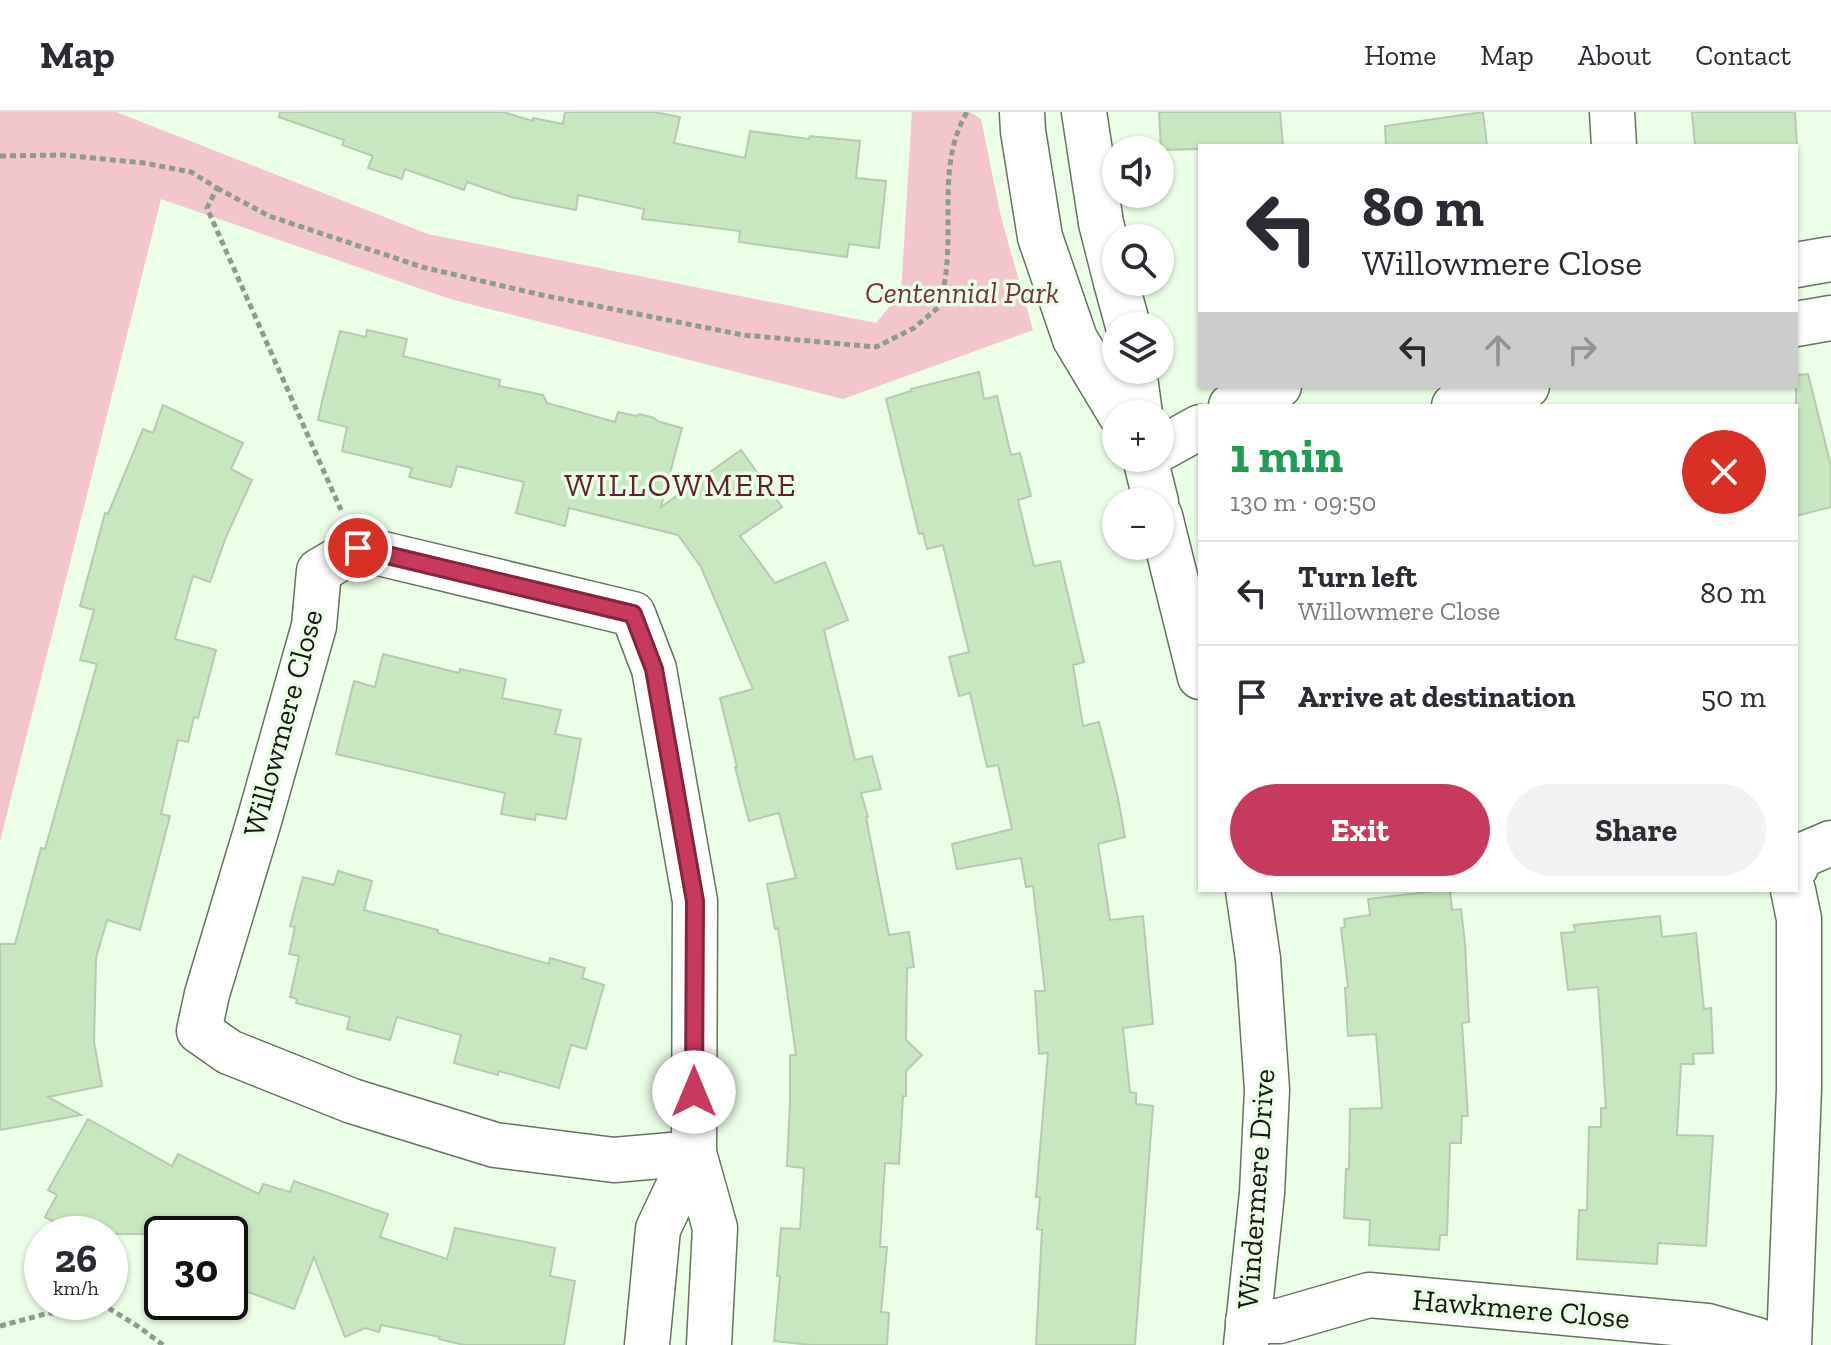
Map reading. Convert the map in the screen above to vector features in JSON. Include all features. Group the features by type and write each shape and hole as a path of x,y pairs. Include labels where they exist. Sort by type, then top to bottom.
{"street":[{"path":"1022,112 1040,237 1075,339 1112,400"},
{"path":"1084,112 1102,227"},
{"path":"1612,112 1614,144"},
{"path":"1798,265 1831,259"},
{"path":"1798,324 1831,318"},
{"path":"1234,404 1251,392 1270,388"},
{"path":"1461,404 1520,388"},
{"path":"1174,441 1198,428"},
{"path":"1174,458 1198,459"},
{"path":"358,548 633,614 654,669 695,901 694,1153 715,1228 709,1345"},
{"name":"Willowmere Close","path":"358,548 319,571 314,626 207,994 199,1031 229,1052 352,1101 495,1145 614,1160 694,1153"},
{"path":"1171,560 1198,669"},
{"path":"1798,857 1831,843"},
{"name":"Windermere Drive","path":"1248,892 1258,959 1267,1090 1258,1329"},
{"path":"1789,1345 1799,1089 1799,919 1793,892"},
{"path":"647,1345 658,1229 694,1153"},
{"name":"Hawkmere Close","path":"1258,1329 1369,1295 1707,1326 1757,1340 1763,1345"},
{"path":"1258,1329 1324,1345"}],"path":[{"path":"0,156 62,155 144,163 191,172 269,216 422,267 537,294 743,335 876,347 914,328 940,306 947,261 949,170 959,125 967,112"},
{"path":"217,188 207,208 358,548"},
{"path":"0,1326 49,1313 110,1309 163,1345"}],"green space":[{"name":"Centennial Park","path":"0,112 116,112 428,234 876,323 901,293 912,112 970,112 981,119 1001,217 1033,330 843,399 450,299 161,199 0,842"}],"building":[{"path":"280,112 503,112 533,121 533,118 563,124 565,112 654,112 680,117 674,143 745,158 750,131 809,139 810,136 860,141 856,178 886,181 879,248 849,244 847,257 739,242 740,231 642,219 644,209 578,195 576,210 511,197 467,182 464,190 405,169 402,179 368,168 373,156 342,145 344,140 279,117"},
{"path":"1159,112 1280,112 1283,144 1198,144 1198,149 1174,150 1174,136 1160,136"},
{"path":"1483,112 1487,144 1386,144 1385,126"},
{"path":"1692,112 1795,112 1797,144 1695,144"},
{"path":"367,330 407,339 403,356 500,380 499,386 543,395 547,403 615,422 618,412 640,414 682,428 661,507 741,450 782,507 740,536 775,583 825,562 848,620 824,630 855,760 872,756 881,789 861,793 889,935 909,932 914,967 907,968 906,1040 922,1055 906,1071 899,1164 885,1163 880,1247 887,1247 881,1312 889,1313 887,1345 811,1345 774,1341 781,1228 800,1229 804,1168 787,1166 790,1055 796,1055 778,928 775,929 767,884 796,878 779,813 749,821 720,698 753,689 701,567 678,535 569,508 565,526 516,513 524,482 457,466 451,487 409,477 412,468 342,451 347,427 318,420 340,331 366,337"},
{"path":"979,372 984,399 997,396 1011,455 1020,453 1031,496 1018,500 1034,566 1060,561 1084,662 1073,665 1083,726 1099,722 1117,793 1125,837 1098,844 1110,920 1143,916 1153,1024 1123,1028 1130,1092 1136,1093 1136,1104 1153,1106 1135,1345 1036,1345 1042,1230 1037,1229 1040,1197 1036,1197 1048,1053 1039,1054 1035,991 1045,991 1033,886 1026,887 1021,858 957,869 952,844 1012,829 998,765 987,767 970,693 959,696 949,657 969,652 943,545 927,549 923,533 919,534 886,399 911,389"},
{"path":"1808,374 1831,466 1831,507 1798,515 1796,388 1798,375"},
{"path":"163,405 243,443 231,469 252,480 210,582 193,576 175,639 216,650 198,718 194,717 188,742 178,740 161,814 170,816 140,930 107,920 96,958 94,1042 102,1086 48,1097 81,1115 0,1130 0,944 15,944 97,664 80,660 94,610 80,606 105,513 108,514 143,429 153,433"},
{"path":"383,654 459,673 460,669 506,679 502,698 561,710 555,734 581,739 566,819 536,814 535,820 501,814 505,793 336,754 354,681 375,687"},
{"path":"338,871 372,881 364,910 549,964 550,958 585,968 582,978 604,985 586,1049 571,1045 559,1088 499,1071 498,1075 454,1063 461,1035 397,1017 390,1040 347,1029 350,1017 296,1003 297,999 290,997 299,956 289,954 295,927 290,926 303,877 334,885"},
{"path":"1450,892 1452,910 1461,909 1469,1022 1462,1023 1468,1116 1462,1116 1461,1143 1450,1143 1447,1235 1440,1235 1439,1250 1369,1245 1370,1220 1344,1218 1350,1109 1382,1108 1376,1034 1348,1036 1345,988 1348,987 1341,928 1345,927 1344,919 1370,915 1368,899"},
{"path":"1660,916 1662,937 1696,933 1704,1009 1711,1008 1713,1053 1693,1054 1694,1064 1681,1064 1677,1135 1713,1136 1706,1246 1658,1243 1657,1264 1577,1259 1579,1210 1587,1210 1589,1127 1601,1127 1601,1108 1606,1108 1598,987 1568,990 1561,933 1575,932 1574,925"},
{"path":"88,1119 172,1166 178,1154 259,1194 263,1184 290,1192 294,1181 388,1214 380,1237 447,1259 455,1228 555,1248 550,1276 575,1281 564,1345 464,1345 381,1325 379,1332 365,1328 345,1337 314,1257 294,1309 248,1292 248,1216 144,1216 144,1234 128,1234 128,1216 46,1216 57,1195 48,1190"}],"district":[{"name":"WILLOWMERE","path":"681,485"}],"route":[{"path":"358,548 633,614 654,669 695,901 694,1092"}]}
